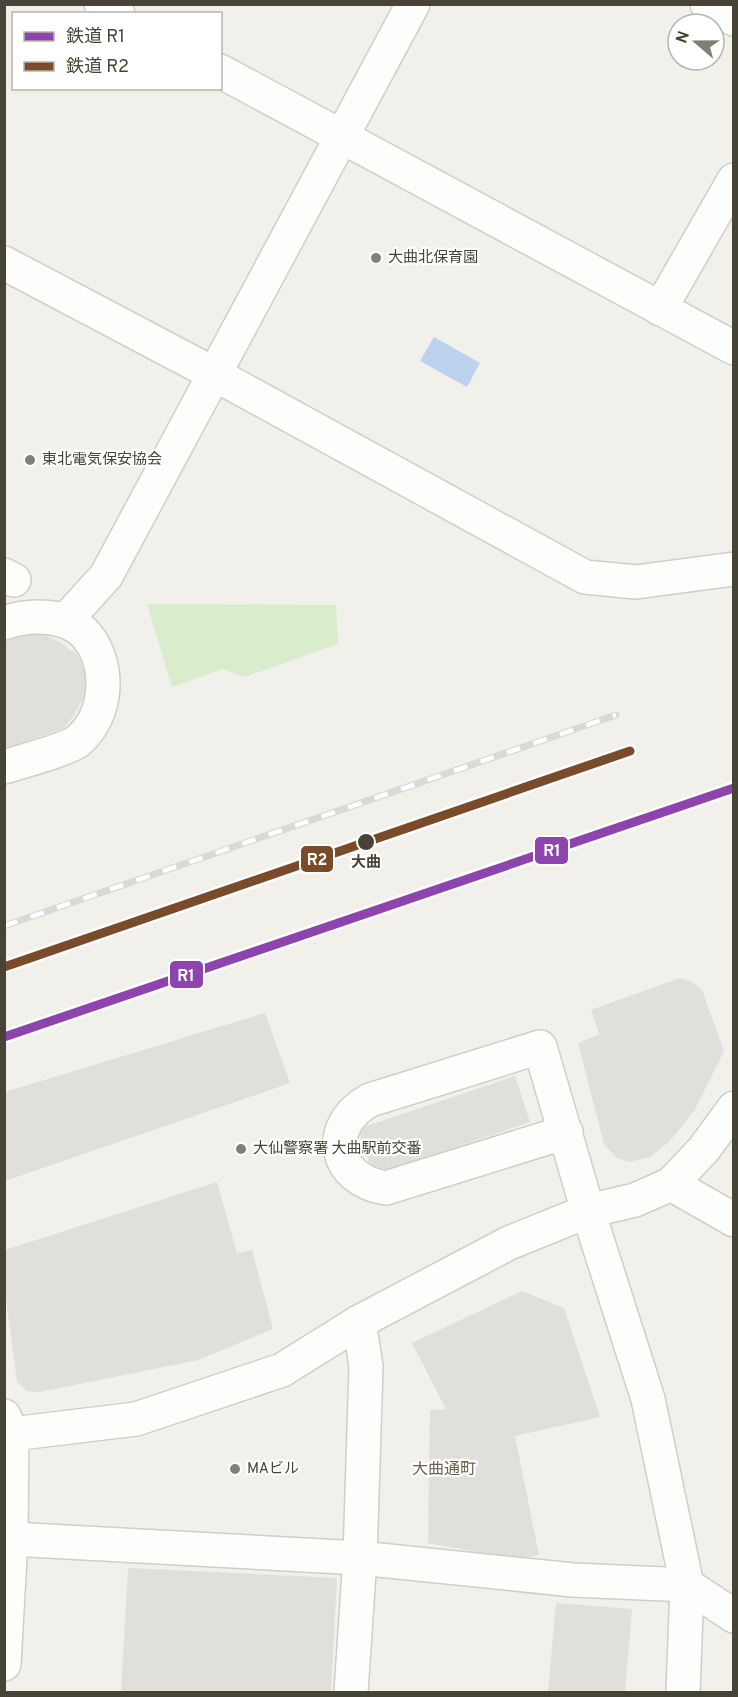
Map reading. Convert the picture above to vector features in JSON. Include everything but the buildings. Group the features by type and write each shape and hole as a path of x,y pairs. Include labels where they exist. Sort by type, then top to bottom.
{"street":[{"path":"101,4 115,12"},
{"path":"65,621 106,576 216,375 340,137 413,4"},
{"path":"707,4 734,19"},
{"path":"222,72 734,348"},
{"path":"660,309 734,180"},
{"path":"4,263 216,375 585,578 636,582 734,569"},
{"path":"4,623 36,616 65,621 86,634 98,656 103,686 98,716 77,742 4,767"},
{"path":"566,1132 386,1188 369,1186 354,1177 344,1163 340,1148 340,1133 346,1118 356,1107 370,1100 540,1047 566,1132 588,1211 648,1399 687,1585 683,1692"},
{"path":"4,1664 11,1539 7,1428 136,1419 282,1370 359,1322 509,1243 588,1211 635,1200 670,1184 704,1149 734,1108"},
{"path":"670,1184 734,1220"},
{"path":"351,1692 360,1558 366,1366 359,1322"},
{"path":"11,1539 360,1558 573,1580 687,1585 734,1616"}],"green space":[{"path":"147,604 336,605 338,644 245,677 223,669 172,687"}],"shaded area":[{"path":"23,633 43,634 61,643 77,655 86,672 85,694 64,728 5,749 5,640"},
{"path":"680,978 692,982 702,990 724,1051 694,1111 670,1141 650,1157 629,1162 617,1158 604,1144 578,1043 599,1034 591,1010"},
{"path":"265,1013 290,1083 5,1181 5,1092"},
{"path":"515,1076 530,1122 373,1175 358,1129"},
{"path":"217,1182 237,1253 252,1250 273,1329 198,1360 40,1392 27,1391 17,1382 5,1291 5,1250"},
{"path":"522,1291 564,1308 600,1417 515,1436 539,1555 516,1559 428,1543 430,1410 446,1409 412,1343"},
{"path":"128,1568 337,1578 331,1692 121,1692"},
{"path":"556,1603 632,1609 625,1692 548,1692"}],"water":[{"path":"434,337 480,363 467,387 420,361"}],"railway":[{"path":"4,926 616,715"}],"rail line":[{"name":"R2","path":"4,967 630,751"},
{"name":"R1","path":"4,1037 734,788"}],"place":[{"name":"大曲北保育園","path":"376,258"},
{"name":"東北電気保安協会","path":"30,460"},
{"name":"大曲","path":"366,842"},
{"name":"大仙警察署 大曲駅前交番","path":"241,1149"},
{"name":"MAビル","path":"235,1469"}],"district":[{"name":"大曲通町","path":"444,1470"}]}
